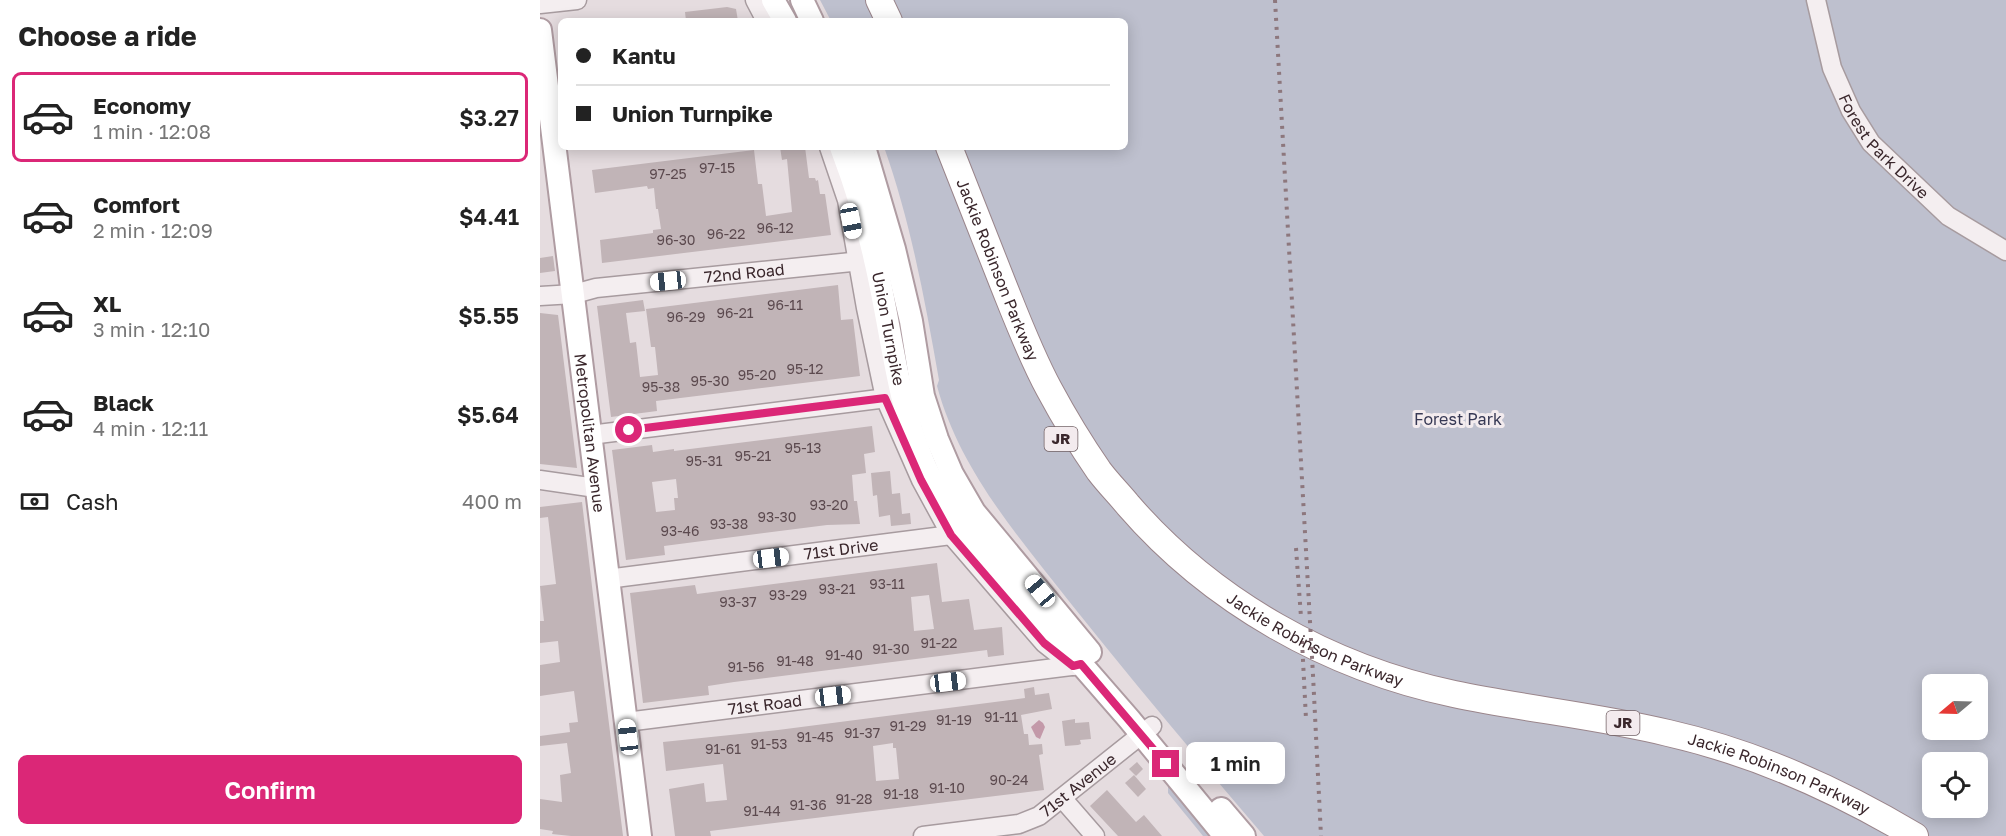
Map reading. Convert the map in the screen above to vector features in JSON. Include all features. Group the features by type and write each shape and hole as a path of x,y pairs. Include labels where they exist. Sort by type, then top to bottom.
{"highway":[{"path":"879,0 888,18"},
{"path":"892,0 899,18"},
{"name":"Jackie Robinson Parkway","path":"938,150 1012,349 1054,429 1099,493 1160,560 1201,594 1293,654 1346,679 1393,695 1451,709 1627,740 1713,761 1797,792 1884,836"},
{"name":"Jackie Robinson Parkway","path":"950,150 1024,337 1049,390 1100,473 1147,526 1212,584 1291,635 1335,657 1378,673 1455,694 1629,724 1704,742 1819,785 1915,836"}],"main road":[{"path":"773,0 783,18"},
{"path":"802,0 811,18"},
{"name":"Metropolitan Avenue","path":"540,30 544,105 558,143"},
{"name":"Metropolitan Avenue","path":"560,150 590,435 640,836"},
{"name":"Union Turnpike","path":"842,150 855,186 867,261 922,461 945,500 959,534 1077,665 1147,730 1244,836"},
{"name":"Union Turnpike","path":"865,150 894,249 911,321 903,397 937,439 952,474 974,512 1147,730 1225,836"}],"street":[{"path":"540,4 577,0"},
{"path":"754,0 764,18"},
{"name":"Forest Park Drive","path":"1816,0 1832,68 1851,111 1871,143 1948,216 2006,251"},
{"name":"Union Turnpike","path":"830,150 867,261"},
{"name":"72nd Road","path":"540,296 574,294 596,288 867,261"},
{"path":"590,435 903,397"},
{"path":"540,480 597,488"},
{"name":"71st Drive","path":"607,579 959,534"},
{"name":"71st Road","path":"626,722 1077,665"},
{"name":"71st Avenue","path":"923,836 1020,830 1147,730"},
{"path":"1062,798 1095,836"}],"green space":[{"name":"Forest Park","path":"820,0 2006,0 2006,836 1264,836 1072,605 1012,528 976,475 960,447 937,386 939,380 928,321 902,204 885,150 1128,150 1128,18 829,18"},
{"path":"1168,781 1218,836 1203,836 1168,793"}],"shaded area":[{"path":"1039,720 1045,727 1040,739 1036,737 1031,727"}],"building":[{"path":"727,7 736,9 738,18 686,18 685,12"},
{"path":"754,150 758,184 762,184 766,216 792,212 787,159 782,160 780,150 805,150 809,178 818,180 820,194 825,194 831,235 602,263 600,240 653,233 653,230 661,229 654,188 648,189 647,186 595,193 592,170"},
{"path":"553,256 555,271 540,273 540,258"},
{"path":"838,285 841,320 853,319 860,376 656,401 657,411 611,417 597,306 643,300 645,311 626,313 630,343 636,342 640,377 658,375 655,347 651,347 646,309"},
{"path":"540,313 558,315 577,468 540,464"},
{"path":"872,426 875,452 864,454 866,473 852,475 854,501 857,501 860,524 827,525 664,546 665,555 626,560 612,450 652,445 653,452 674,449 674,451","holes":["676,479 678,498 674,498 675,510 656,512 652,482"]},
{"path":"890,471 892,494 900,493 902,514 910,513 911,524 891,526 890,515 879,517 877,495 873,496 871,473"},
{"path":"582,502 623,836 571,836 552,834 553,831 540,829 540,799 562,802 560,775 571,773 567,743 540,746 540,736 570,732 569,723 578,722 574,691 540,696 540,665 560,662 558,641 540,643 540,621 544,621 540,586 556,584 548,517 540,518 540,507"},
{"path":"937,563 942,602 969,599 974,630 1002,627 1004,655 988,657 987,650 734,682 708,686 709,695 643,703 630,593 695,585 697,594","holes":["929,595 934,629 914,631 911,597"]},
{"path":"1034,687 1035,695 1049,693 1052,709 1021,715 1024,734 1028,734 1029,745 1042,744 1043,754 1039,755 1044,790 710,831 711,836 675,836 669,789 704,783 706,802 727,800 723,764 666,771 663,742 778,730 1025,698 1024,689","holes":["893,743 893,748 896,748 899,779 876,781 873,746"]},
{"path":"1075,719 1075,723 1089,722 1091,739 1080,740 1081,744 1078,745 1065,746 1062,721"},
{"path":"1137,762 1143,769 1136,776 1129,769"},
{"path":"1134,775 1146,789 1138,797 1125,783"},
{"path":"1107,790 1136,822 1144,815 1162,836 1118,836 1090,806"}],"railway":[{"path":"1275,0 1321,836"},
{"path":"1296,548 1301,617"},
{"path":"1302,641 1306,719"}],"route":[{"path":"629,430 885,398 921,480 951,535 1044,643 1073,666 1081,664 1166,764"}]}
